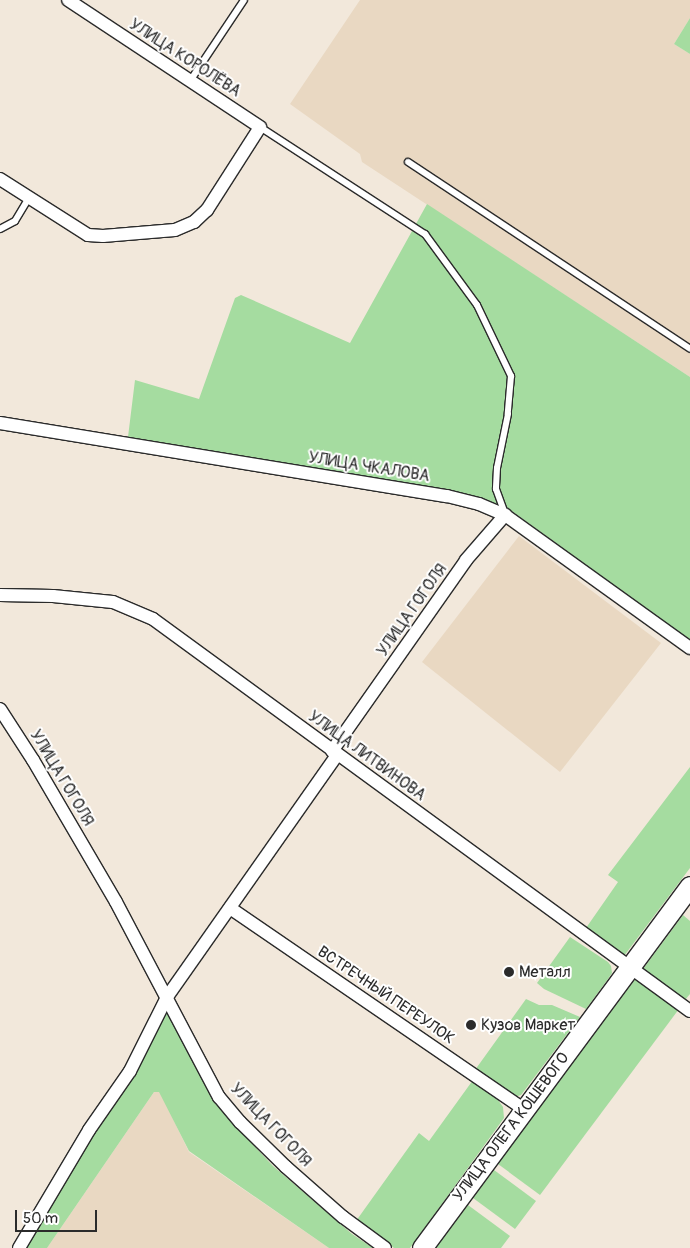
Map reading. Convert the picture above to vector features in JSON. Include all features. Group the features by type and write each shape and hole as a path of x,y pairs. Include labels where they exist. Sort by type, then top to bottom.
{"main road":[{"name":"УЛИЦА ОЛЕГА КОШЕВОГО","path":"422,1248 690,886"}],"street":[{"name":"УЛИЦА КОРОЛЁВА","path":"68,0 260,127"},
{"path":"0,179 88,235 103,236 175,230 194,222 207,210 260,127"},
{"name":"УЛИЦА ЧКАЛОВА","path":"0,423 448,496 479,504 505,515 690,648"},
{"name":"УЛИЦА ГОГОЛЯ","path":"18,1248 89,1130 130,1071 167,997 230,908 466,560 505,515"},
{"name":"УЛИЦА ЛИТВИНОВА","path":"0,595 114,602 135,610 172,631 335,753 690,1011"},
{"name":"УЛИЦА ГОГОЛЯ","path":"0,709 33,760 93,863 167,997 211,1083 228,1108 286,1168 343,1217 385,1248"},
{"name":"ВСТРЕЧНЫЙ ПЕРЕУЛОК","path":"230,908 524,1108"}],"lane":[{"path":"190,81 244,0"},
{"path":"260,127 425,234 477,305 511,376 508,414 497,468 496,489 505,515"},
{"path":"408,162 690,349"},
{"path":"0,229 15,221 29,198"}],"shaded area":[{"path":"360,0 690,0 690,18 674,44 690,54 690,377 362,162 360,154 290,104"},
{"path":"519,536 661,643 560,772 422,662"},
{"path":"154,1092 160,1092 189,1152 329,1248 47,1248"}],"green space":[{"path":"690,18 690,54 674,44"},
{"path":"427,204 690,377 690,640 513,512 481,498 128,437 135,380 199,399 235,298 241,295 350,343"},
{"path":"690,767 690,868 624,956 586,928 618,882 608,875"},
{"path":"683,915 690,921 690,994 685,1000 643,969"},
{"path":"570,937 608,962 611,966 612,973 586,1009 544,989 537,983"},
{"path":"636,978 679,1009 540,1195 498,1164"},
{"path":"526,999 539,1005 552,1005 580,1017 521,1095 513,1096 475,1070"},
{"path":"167,1012 217,1104 230,1120 273,1166 352,1234 373,1248 329,1248 189,1151 159,1092 154,1092 47,1248 24,1248 162,1013"},
{"path":"473,1080 498,1100 503,1107 504,1118 410,1248 394,1248 356,1221 419,1133 429,1141"},
{"path":"494,1170 536,1201 515,1229 473,1198"},
{"path":"468,1205 510,1236 501,1248 436,1248"}],"place":[{"name":"Металл","path":"509,972"},
{"name":"Кузов Маркет","path":"471,1025"}]}
